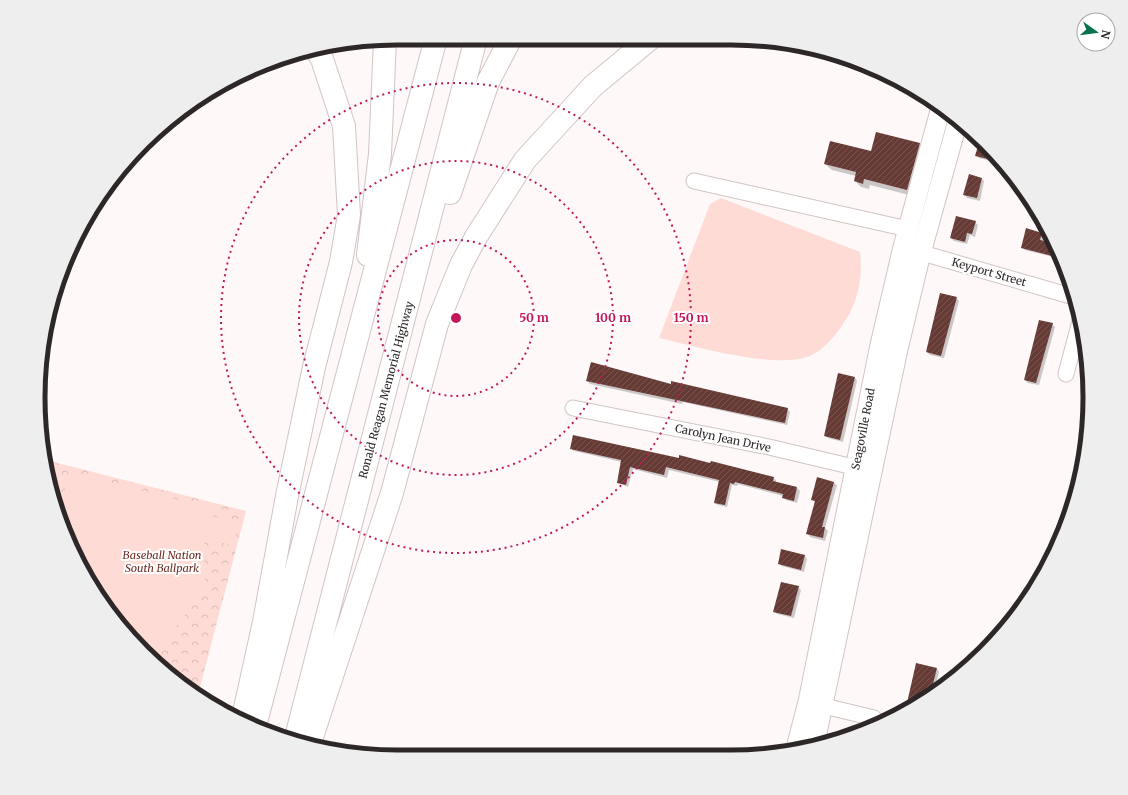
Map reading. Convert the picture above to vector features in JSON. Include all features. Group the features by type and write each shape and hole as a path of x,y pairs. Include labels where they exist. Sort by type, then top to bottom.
{"highway":[{"path":"257,720 310,522 434,45"},
{"name":"Ronald Reagan Memorial Highway","path":"297,735 474,45"},
{"path":"375,431 470,133 488,82 507,45"},
{"path":"311,739 392,493 438,324 461,265 476,237 525,160 593,86 643,45"},
{"path":"310,522 368,251 381,146 385,46"},
{"path":"243,715 264,622 287,496 309,390 341,262 349,216 344,126 319,54"}],"main road":[{"name":"Seagoville Road","path":"912,250 908,229 939,114"},
{"name":"Seagoville Road","path":"815,740 816,704 864,470 880,345 912,250 948,155 956,127"},
{"path":"930,150 948,155"},
{"name":"Seagoville Road","path":"798,743 816,704"}],"street":[{"path":"694,182 908,229"},
{"name":"Keyport Street","path":"912,250 1068,295"},
{"path":"1066,374 1077,333"},
{"name":"Carolyn Jean Drive","path":"573,408 769,447 864,470"},
{"path":"816,704 874,718 874,719"}],"green space":[{"path":"721,198 860,252 860,281 856,299 852,308 843,324 833,337 826,345 814,354 800,359 760,359 738,356 659,338 710,204"},
{"name":"Baseball Nation South Ballpark","path":"51,461 246,511 200,689 165,663 148,647 132,630 104,593 92,574 72,532 57,489"},
{"name":"Baseball Nation South Ballpark","path":"77,475 216,509 204,544 205,590 160,646 150,649 148,647 118,612 92,574 81,553 61,503 68,477"},
{"path":"218,515 240,522 232,546 211,539"},
{"path":"176,672 186,673 190,678 189,682"}],"building":[{"path":"876,132 920,143 907,190 864,179 863,184 854,181 856,172 824,164 830,141 871,151"},
{"path":"978,146 988,157 988,159 975,156"},
{"path":"969,174 982,178 977,198 963,195"},
{"path":"956,216 976,221 972,234 967,233 965,242 950,238"},
{"path":"1026,228 1042,233 1040,240 1047,242 1053,256 1021,248"},
{"path":"940,293 957,297 941,356 926,352"},
{"path":"1039,320 1053,323 1036,383 1024,380"},
{"path":"591,362 671,384 671,381 788,408 785,423 586,381"},
{"path":"838,373 855,377 840,440 824,436"},
{"path":"573,435 679,458 679,455 710,463 711,461 774,477 773,481 797,487 794,501 782,498 783,494 735,482 734,484 730,483 725,505 714,503 719,480 666,467 664,475 630,467 626,485 617,483 621,460 570,449"},
{"path":"817,477 834,482 822,527 825,527 823,538 806,534 815,501 811,500"},
{"path":"781,549 805,555 801,570 778,564"},
{"path":"781,582 799,586 791,616 773,612"},
{"path":"916,663 937,668 932,686 907,703"}]}
